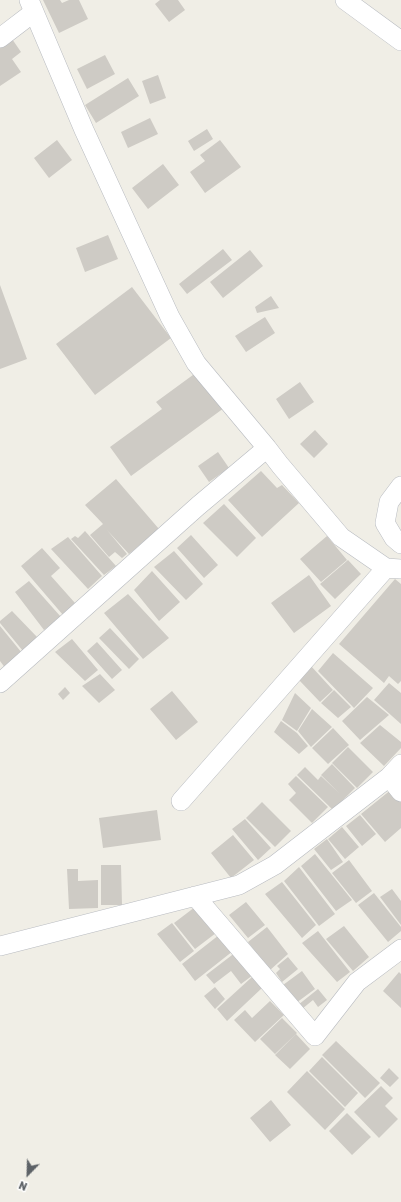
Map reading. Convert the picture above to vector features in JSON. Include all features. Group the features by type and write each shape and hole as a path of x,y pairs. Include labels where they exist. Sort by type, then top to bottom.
{"street":[{"path":"344,0 401,41"},
{"path":"0,38 32,6 84,130 170,317 196,363 268,448 280,465 340,537 394,568 181,801"},
{"path":"0,682 193,511 268,448"},
{"path":"401,486 389,502 385,522 394,538 401,544"},
{"path":"0,946 239,885 276,866 395,771 401,792"},
{"path":"195,896 315,1036 357,982 401,949"}],"building":[{"path":"43,0 60,0 62,3 69,0 79,0 88,19 59,33"},
{"path":"160,0 178,0 185,10 169,22 155,4"},
{"path":"10,36 21,52 12,59 21,72 0,86 0,43"},
{"path":"105,55 115,74 87,89 77,69"},
{"path":"158,75 166,98 150,104 142,81"},
{"path":"128,78 139,96 96,123 85,105"},
{"path":"150,118 158,134 128,148 121,132"},
{"path":"207,129 213,139 194,151 188,141"},
{"path":"57,140 72,160 49,178 34,158"},
{"path":"220,140 241,167 205,193 190,172 205,161 200,155"},
{"path":"163,164 179,185 148,209 132,188"},
{"path":"108,235 118,259 85,272 76,248"},
{"path":"223,249 232,260 187,294 179,284"},
{"path":"250,250 263,266 223,298 210,282"},
{"path":"0,285 27,359 0,369"},
{"path":"132,287 171,338 95,395 56,344"},
{"path":"271,296 279,308 257,313 255,307"},
{"path":"265,317 275,333 246,352 235,336"},
{"path":"197,372 224,408 131,476 110,447 162,409 156,402"},
{"path":"300,382 314,402 289,419 276,399"},
{"path":"315,430 328,444 314,458 300,444"},
{"path":"218,452 229,468 209,482 198,466"},
{"path":"261,471 277,488 282,485 299,503 262,537 228,500"},
{"path":"116,479 159,529 129,554 107,530 127,554 122,558 115,552 109,557 90,535 103,524 85,505"},
{"path":"224,504 256,538 237,557 203,523"},
{"path":"85,531 116,566 104,575 71,539 75,536 78,538"},
{"path":"191,535 218,565 204,578 177,548"},
{"path":"327,536 347,560 321,582 300,559"},
{"path":"68,537 102,576 88,589 51,549"},
{"path":"42,548 60,568 51,576 75,603 63,615 21,566"},
{"path":"174,551 203,584 186,600 154,567"},
{"path":"348,560 361,574 335,599 320,584"},
{"path":"152,571 180,602 159,621 134,590"},
{"path":"309,575 331,606 294,633 271,603"},
{"path":"395,579 401,584 401,681 398,684 389,676 384,683 339,644"},
{"path":"29,581 61,617 44,630 15,592"},
{"path":"128,594 169,638 143,659 104,613"},
{"path":"12,611 38,638 23,651 0,623 0,621"},
{"path":"0,626 22,653 6,669 0,661"},
{"path":"110,628 139,659 129,669 99,638"},
{"path":"72,639 98,670 85,681 55,652"},
{"path":"97,642 122,670 112,679 87,651"},
{"path":"333,653 373,688 354,708 318,671"},
{"path":"311,666 333,690 320,702 299,680"},
{"path":"100,674 115,690 99,703 82,686"},
{"path":"389,683 401,693 401,724 374,700"},
{"path":"65,687 70,693 63,700 58,694"},
{"path":"334,690 351,707 338,718 321,703"},
{"path":"172,691 198,722 176,740 150,709"},
{"path":"295,693 311,708 297,731 282,720"},
{"path":"367,697 389,715 360,740 342,721"},
{"path":"312,709 332,727 311,747 298,731"},
{"path":"281,721 297,733 308,746 299,754 274,732"},
{"path":"380,725 401,742 401,748 384,766 360,743"},
{"path":"333,728 349,745 328,764 312,748"},
{"path":"348,747 373,772 357,788 332,763"},
{"path":"332,764 355,788 333,810 297,775 305,767 318,780 321,776 339,793 321,775"},
{"path":"296,776 328,807 312,823 289,800 296,793 288,784"},
{"path":"392,789 401,799 401,828 385,842 361,814"},
{"path":"262,802 291,831 275,847 246,818"},
{"path":"157,810 161,840 103,848 99,818"},
{"path":"360,815 376,834 362,846 346,826"},
{"path":"245,819 271,848 258,860 232,829"},
{"path":"342,827 359,847 345,859 328,839"},
{"path":"233,835 254,860 231,878 211,853"},
{"path":"327,839 343,862 331,870 314,849"},
{"path":"315,854 352,900 336,911 301,866"},
{"path":"349,860 372,891 356,903 332,873"},
{"path":"101,865 121,865 122,905 101,905"},
{"path":"299,867 335,914 319,926 284,881"},
{"path":"67,869 78,869 78,881 98,880 98,908 69,909"},
{"path":"282,882 316,925 302,938 265,894"},
{"path":"392,889 401,901 401,925 380,897"},
{"path":"374,893 401,927 401,931 388,942 358,905"},
{"path":"246,902 265,925 248,938 229,915"},
{"path":"195,907 216,933 195,949 174,923"},
{"path":"172,923 194,951 180,962 157,934"},
{"path":"344,926 369,957 353,971 326,939"},
{"path":"267,927 288,954 269,971 248,942"},
{"path":"318,931 350,972 337,982 302,943"},
{"path":"219,935 233,951 195,981 182,964"},
{"path":"236,952 253,975 241,984 231,971 214,984 206,975"},
{"path":"288,957 298,969 282,982 276,973 280,969 277,966"},
{"path":"302,971 315,989 296,1003 283,985"},
{"path":"399,972 401,974 401,1008 383,991"},
{"path":"252,977 262,988 227,1021 217,1009"},
{"path":"215,987 225,999 215,1009 204,996"},
{"path":"318,989 327,1000 318,1007 313,1000 302,1009 298,1005"},
{"path":"270,1001 284,1015 255,1042 234,1020 245,1010 252,1018"},
{"path":"282,1018 297,1033 275,1054 260,1039"},
{"path":"296,1034 310,1049 290,1069 275,1055"},
{"path":"336,1041 380,1083 365,1098 322,1055"},
{"path":"322,1057 358,1093 345,1107 309,1071"},
{"path":"389,1068 399,1078 390,1087 380,1078"},
{"path":"307,1071 345,1109 325,1130 287,1092"},
{"path":"381,1086 393,1098 385,1106 398,1119 379,1138 354,1112"},
{"path":"271,1100 291,1125 270,1142 250,1118"},
{"path":"347,1113 371,1137 352,1155 329,1131"}]}
